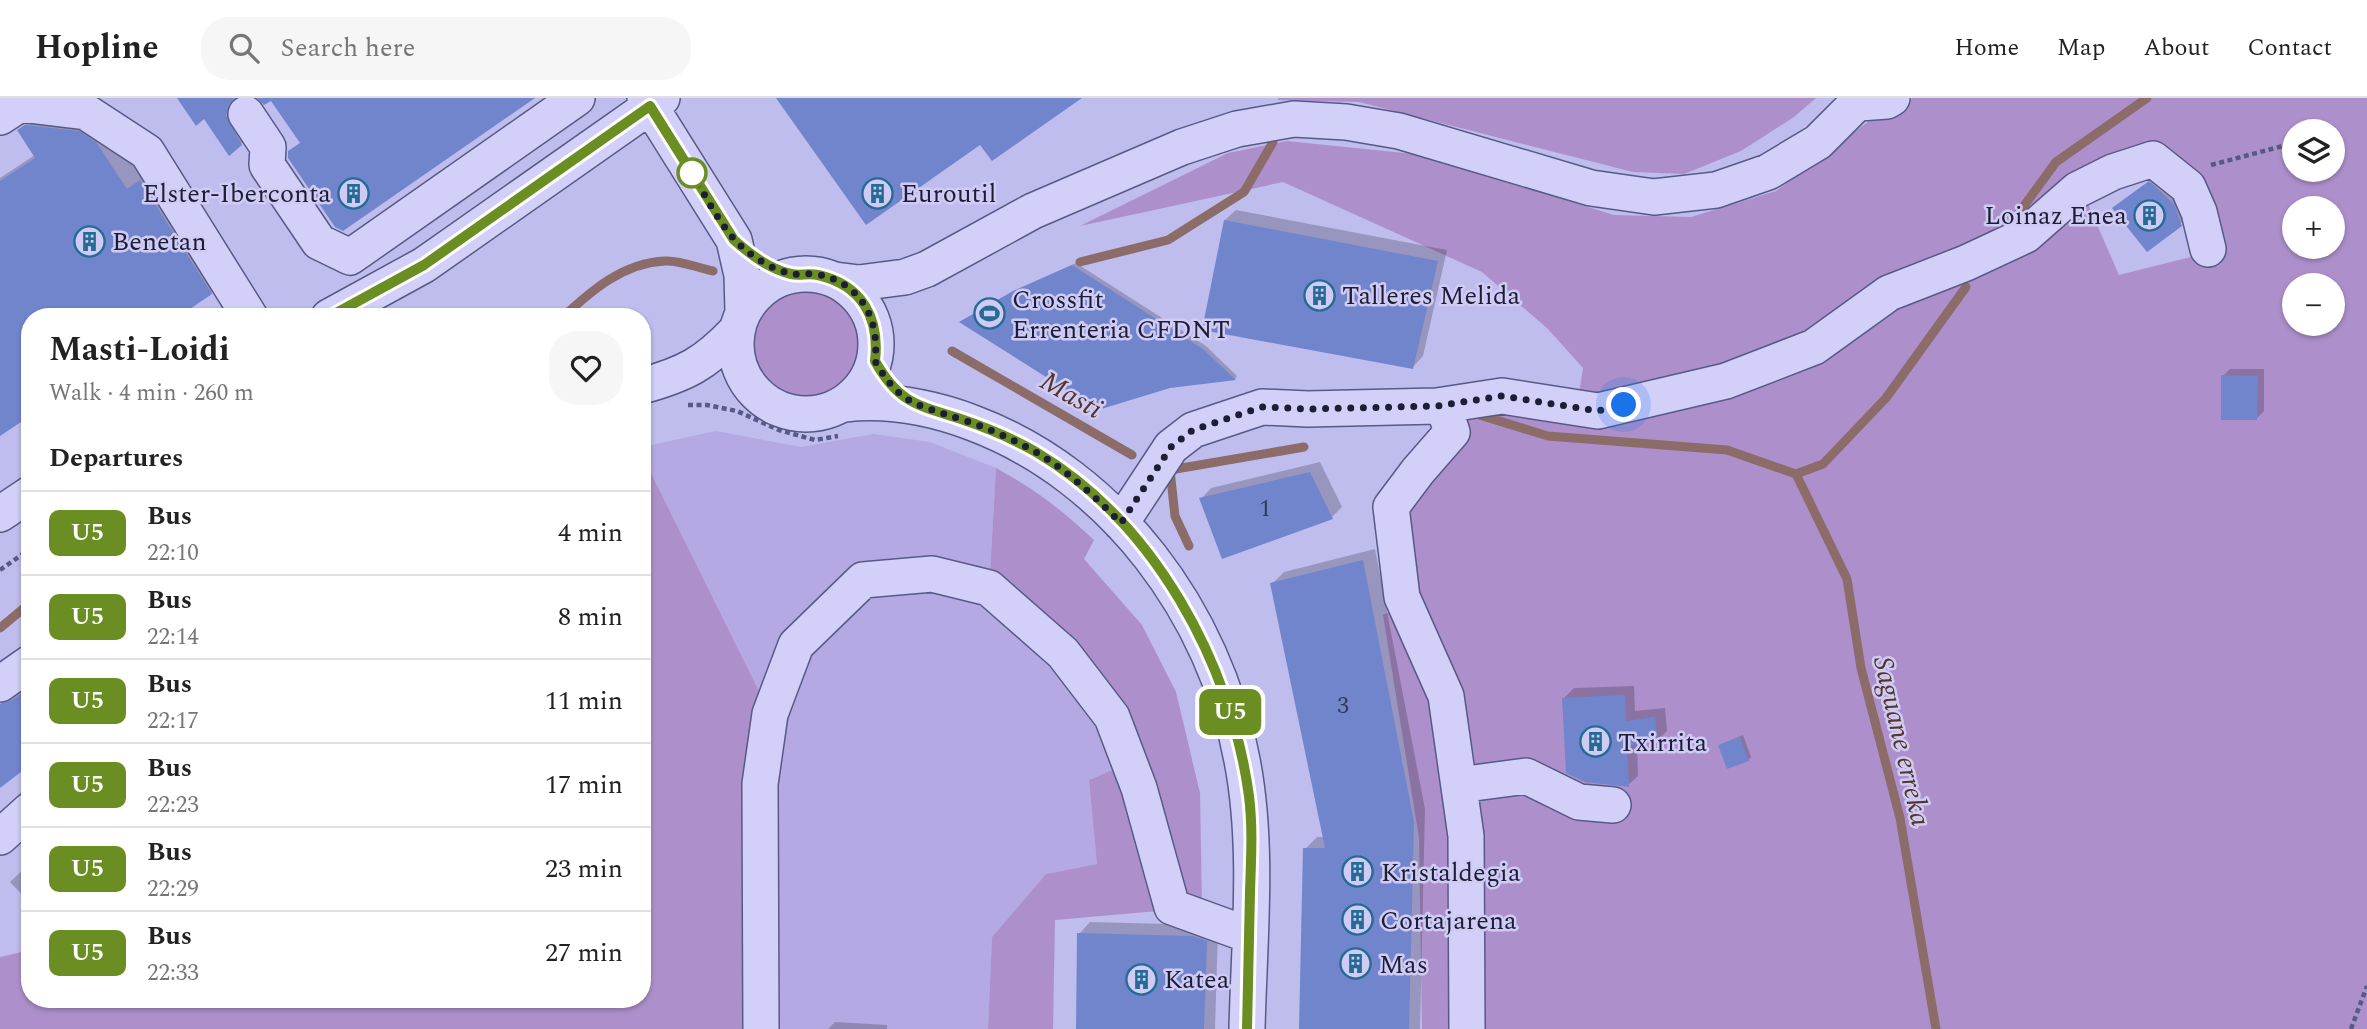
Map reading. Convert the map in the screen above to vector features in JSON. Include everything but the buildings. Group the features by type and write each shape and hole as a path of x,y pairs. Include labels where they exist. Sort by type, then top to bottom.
{"street":[{"path":"246,114 268,147 267,164 319,242 350,257 577,98"},
{"path":"734,240 761,261 792,274 814,274 859,283 905,278 928,269 1033,211 1182,147 1237,129 1294,119 1346,122 1399,131 1591,188 1654,197 1716,190 1768,172 1818,142 1871,100"},
{"path":"345,308 424,265 652,101 734,240 742,275 736,355 744,379 760,398"},
{"path":"0,117 20,104 86,112 147,152 244,308"},
{"path":"1121,523 1171,447 1193,430 1262,407 1308,409 1437,406 1502,396 1598,411 1726,381 1814,347 1889,293 1966,263 2026,235 2077,190 2113,172 2153,159 2188,187 2199,212 2208,249"},
{"path":"845,419 863,385 875,344 899,296 928,269"},
{"path":"680,391 740,321 752,298 764,287 792,274"},
{"path":"835,279 854,292 867,308 875,344 892,387 920,407"},
{"path":"651,387 680,391 719,382 760,398 779,410 801,415 823,413 845,419 880,401 920,407 990,430 1037,453 1071,477 1121,523 1158,568 1202,639 1232,717 1242,757 1249,799 1251,840 1247,1029"},
{"path":"1437,406 1446,414 1452,432 1391,507 1402,597 1446,696 1466,836 1467,1029"},
{"path":"0,514 21,500"},
{"path":"761,1029 760,784 770,714 796,645 863,580 932,574 989,588 1063,653 1112,717 1139,788 1172,907 1249,935"},
{"path":"0,684 21,669"},
{"path":"1458,785 1526,776 1579,802 1613,805"},
{"path":"0,837 21,818"}],"path":[{"path":"2173,176 2282,146"},
{"path":"680,391 707,405 737,411 779,430 815,440 845,419"},
{"path":"0,570 21,555"},
{"path":"2351,1029 2367,986"}],"shaded area":[{"path":"1278,98 1816,98 1794,117 1741,151 1684,174 1633,172 1359,102"},
{"path":"1913,98 2367,98 2367,1029 1422,1029 1419,838 1383,615 1414,600 1404,512 1461,414 1576,413 1583,368 1548,329 1482,272 1283,182 1080,226 1228,153 1287,141 1414,154 1614,215 1691,217 1776,191 1869,121","holes":["2156,147 2219,250 2119,275 2077,179"]},
{"path":"807,290 827,294 845,305 856,323 860,343 856,363 845,381 827,392 807,396 787,392 769,381 758,363 754,343 758,323 769,305 787,294"},
{"path":"716,431 801,447 873,434 930,442 996,468 988,606 1032,645 1075,690 1102,727 1117,768 1089,780 1097,864 1046,874 992,937 988,1029 769,1029 765,703 651,473 651,445"},
{"path":"996,468 1048,501 1094,540 1084,559 1142,625 1176,692 1200,793 1202,907 1177,891 1146,774 990,573"},
{"path":"651,473 765,703 752,1029 0,1029 0,957 21,952 21,1008 651,1008"},
{"path":"1117,768 1158,911 1055,920 1053,1029 988,1029 992,937 1046,874 1097,864 1089,780"}],"waterway":[{"path":"2005,232 2056,162 2147,98"},
{"path":"1080,262 1168,240 1244,192 1273,142"},
{"path":"573,308 622,272 650,263 671,261 713,271"},
{"path":"1796,474 1823,464 1886,398 1966,287"},
{"name":"Masti","path":"952,351 1132,455"},
{"path":"1473,413 1548,436 1727,450 1796,474"},
{"path":"1189,546 1175,516 1170,470 1304,447"},
{"name":"Saguane erreka","path":"1796,474 1847,579 1861,668 1900,818 1936,1029"},
{"path":"0,628 21,610"}],"bus line":[{"name":"U5","path":"345,308 424,265 650,106 734,240 761,261 776,268 792,274 814,274 835,279 854,292 867,308 875,327 875,361 892,387 920,407 999,433 1037,453 1071,477 1121,523 1158,568 1182,603 1202,639 1232,717 1249,799 1251,840 1247,1029"}],"place":[{"name":"Elster-Iberconta","path":"354,193"},
{"name":"Euroutil","path":"878,193"},
{"name":"Loinaz Enea","path":"2150,215"},
{"name":"Benetan","path":"89,241"},
{"name":"Talleres Melida","path":"1319,295"},
{"name":"Crossfit Errenteria CFDNT","path":"989,314"},
{"name":"Txirrita","path":"1595,742"},
{"name":"Kristaldegia","path":"1358,872"},
{"name":"Cortajarena","path":"1357,920"},
{"name":"Mas","path":"1356,964"},
{"name":"Katea","path":"1141,979"}],"route":[{"path":"692,173 734,240 747,251 776,268 792,274 814,274 835,279 854,292 867,308 875,327 875,361 892,387 905,398 920,407 999,433 1037,453 1071,477 1121,523 1150,475 1171,447 1193,430 1262,407 1308,409 1437,406 1502,396 1598,411 1624,405"}]}
